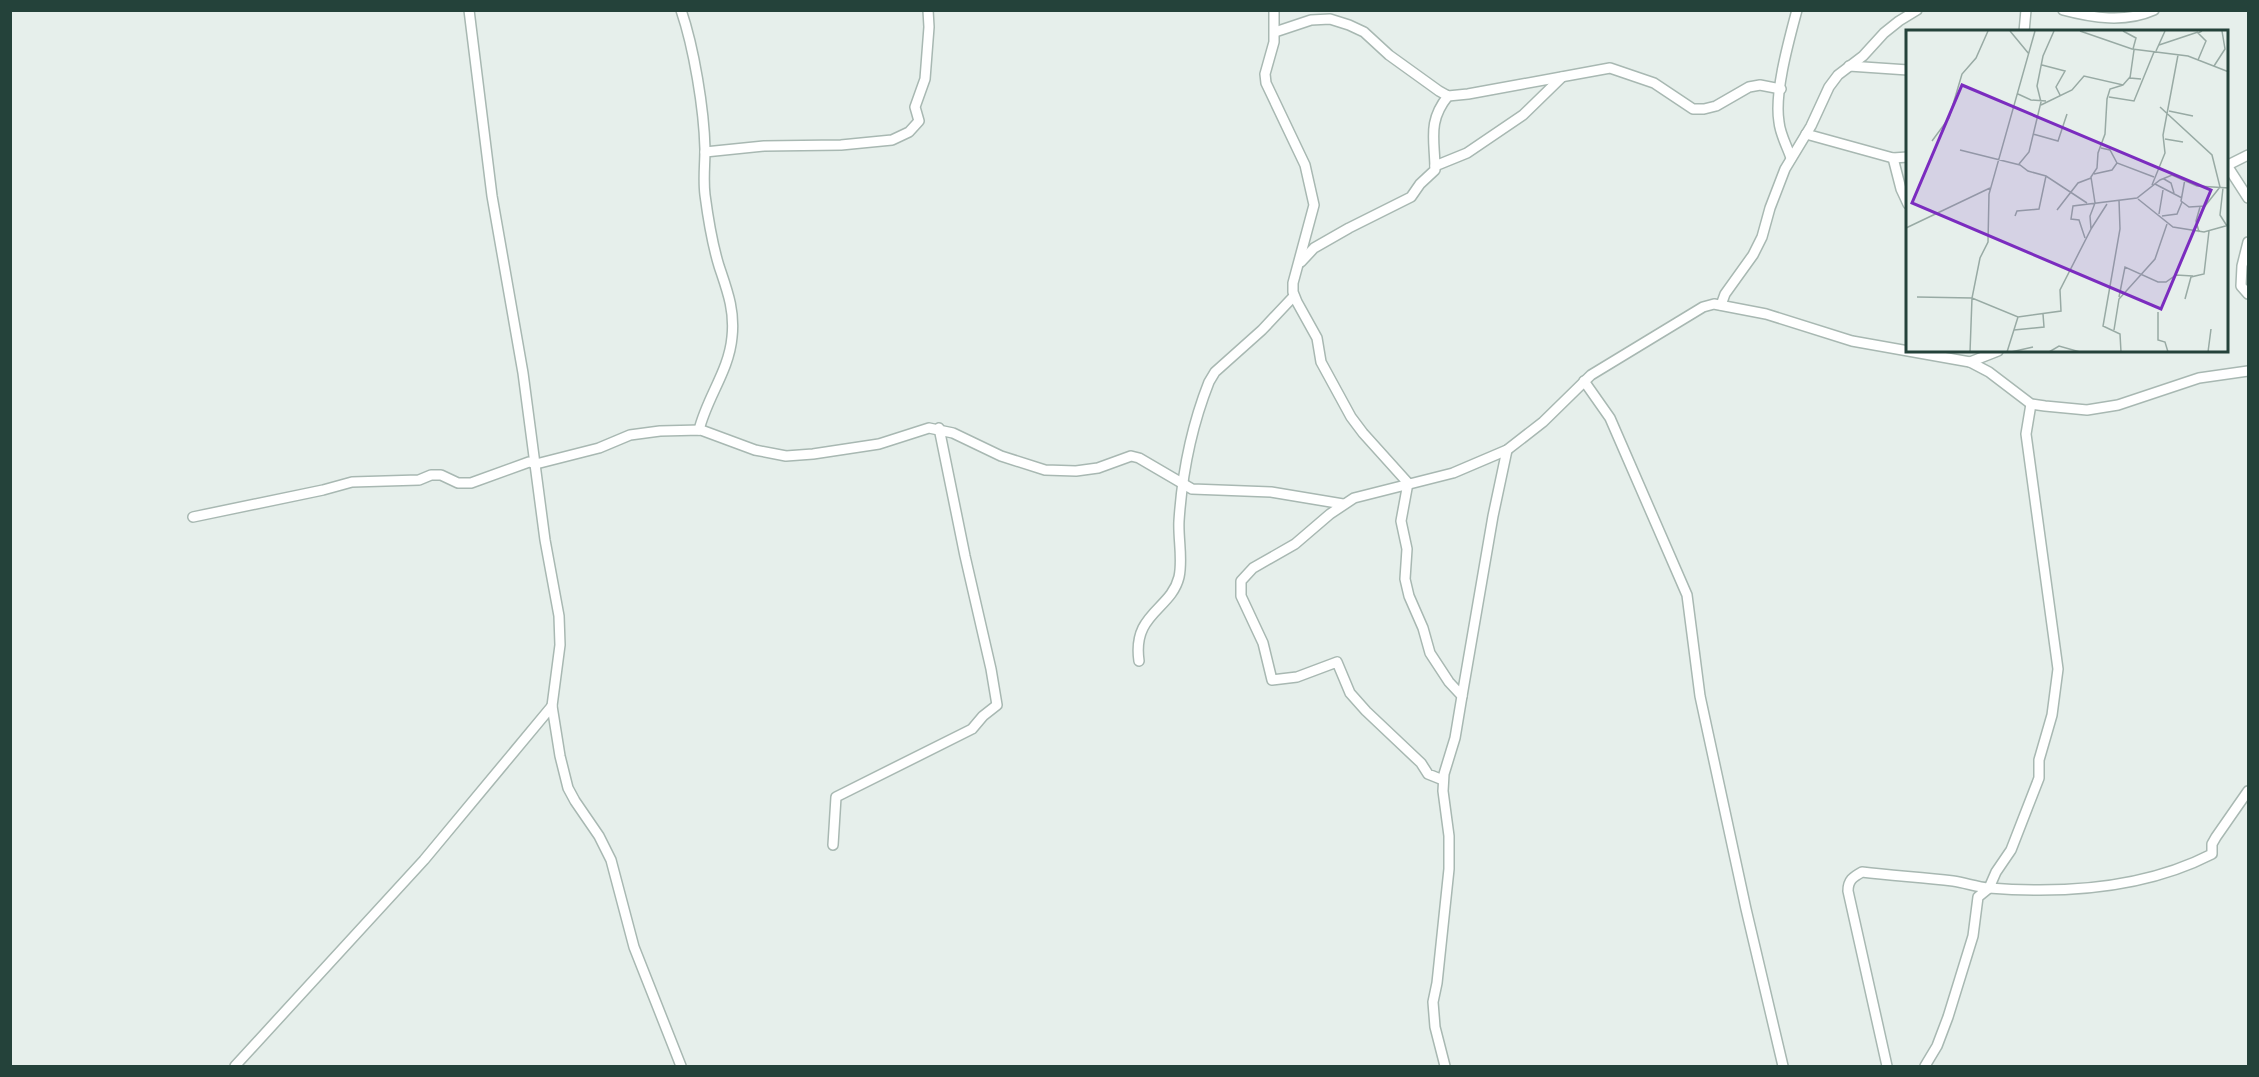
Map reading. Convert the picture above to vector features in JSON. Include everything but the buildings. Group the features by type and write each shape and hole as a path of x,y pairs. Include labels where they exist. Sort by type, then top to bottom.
{"street":[{"path":"470,10 492,196 515,319 545,540 559,616 560,645 552,706 560,756 568,788 611,860 634,947 681,1066"},
{"path":"681,10 687,26 702,110 705,152 704,194 715,251 732,306 733,334 730,355 722,378 702,415 699,430"},
{"path":"705,152 764,146 842,145 892,140 909,132 919,122 915,107 925,79 928,10"},
{"path":"1274,10 1275,32 1265,74 1266,83 1305,165 1314,205 1293,283 1294,296 1312,328 1321,362 1351,417 1363,434 1408,483"},
{"path":"1791,158 1778,121 1785,57 1797,10"},
{"path":"1721,305 1725,294 1753,255 1762,237 1773,198 1791,158 1806,134 1829,87 1899,21 1917,10"},
{"path":"2024,30 2026,10"},
{"path":"2063,10 2093,17 2126,18 2154,10"},
{"path":"1275,32 1311,20 1330,20 1349,25 1364,33 1432,87 1448,96 1610,68 1654,83 1693,109 1716,106 1749,87 1760,85 1781,89"},
{"path":"1849,66 1906,70"},
{"path":"1435,166 1467,153 1523,115 1563,76"},
{"path":"1299,264 1314,249 1348,228 1411,197 1420,184 1435,170 1434,121 1438,109 1448,96"},
{"path":"1806,134 1893,158 1906,157"},
{"path":"2229,165 2248,155"},
{"path":"1893,158 1900,189 1906,200"},
{"path":"2229,168 2248,198"},
{"path":"2248,242 2242,266 2241,286 2248,294"},
{"path":"1139,661 1138,649 1143,627 1179,578 1179,523 1183,485 1187,461 1209,382 1215,372 1262,330 1294,296"},
{"path":"1443,780 1428,774 1421,763 1366,711 1350,693 1337,662 1297,677 1272,680 1263,643 1241,596 1241,581 1245,575 1294,544 1343,504 1365,494 1453,473 1507,450 1543,422 1591,375 1703,307 1721,305 1766,314 1852,341 1906,349"},
{"path":"1970,362 1995,352"},
{"path":"1938,354 1970,362 1989,372 2031,404 2088,410 2118,405 2199,378 2248,371"},
{"path":"1584,381 1610,418 1687,595 1700,696 1783,1066"},
{"path":"1925,1066 1948,1017 1973,936 1978,897 1989,888 1996,872 2011,850 2039,778 2039,760 2052,715 2058,669 2026,434 2031,404"},
{"path":"193,517 352,482 408,481 441,475 458,483 471,483 529,462 536,464 599,448 630,435 660,431 699,430 755,450 786,456 879,444 929,428 939,428 964,437 1000,456 1045,470 1076,471 1098,468 1131,456 1139,458 1192,489 1271,492 1343,504"},
{"path":"834,845 836,797 972,729 997,705 939,428"},
{"path":"1445,1066 1435,1028 1433,1002 1449,869 1449,836 1443,780 1455,738 1507,450"},
{"path":"1408,483 1401,521 1407,549 1406,579 1409,596 1423,628 1430,653 1449,682 1462,696"},
{"path":"235,1066 424,860 552,706"},
{"path":"1887,1066 1848,891 1848,883 1853,876 1862,872 1955,881 1989,888 2061,891 2123,884 2181,869 2212,854 2212,844 2216,837 2248,791"}]}
